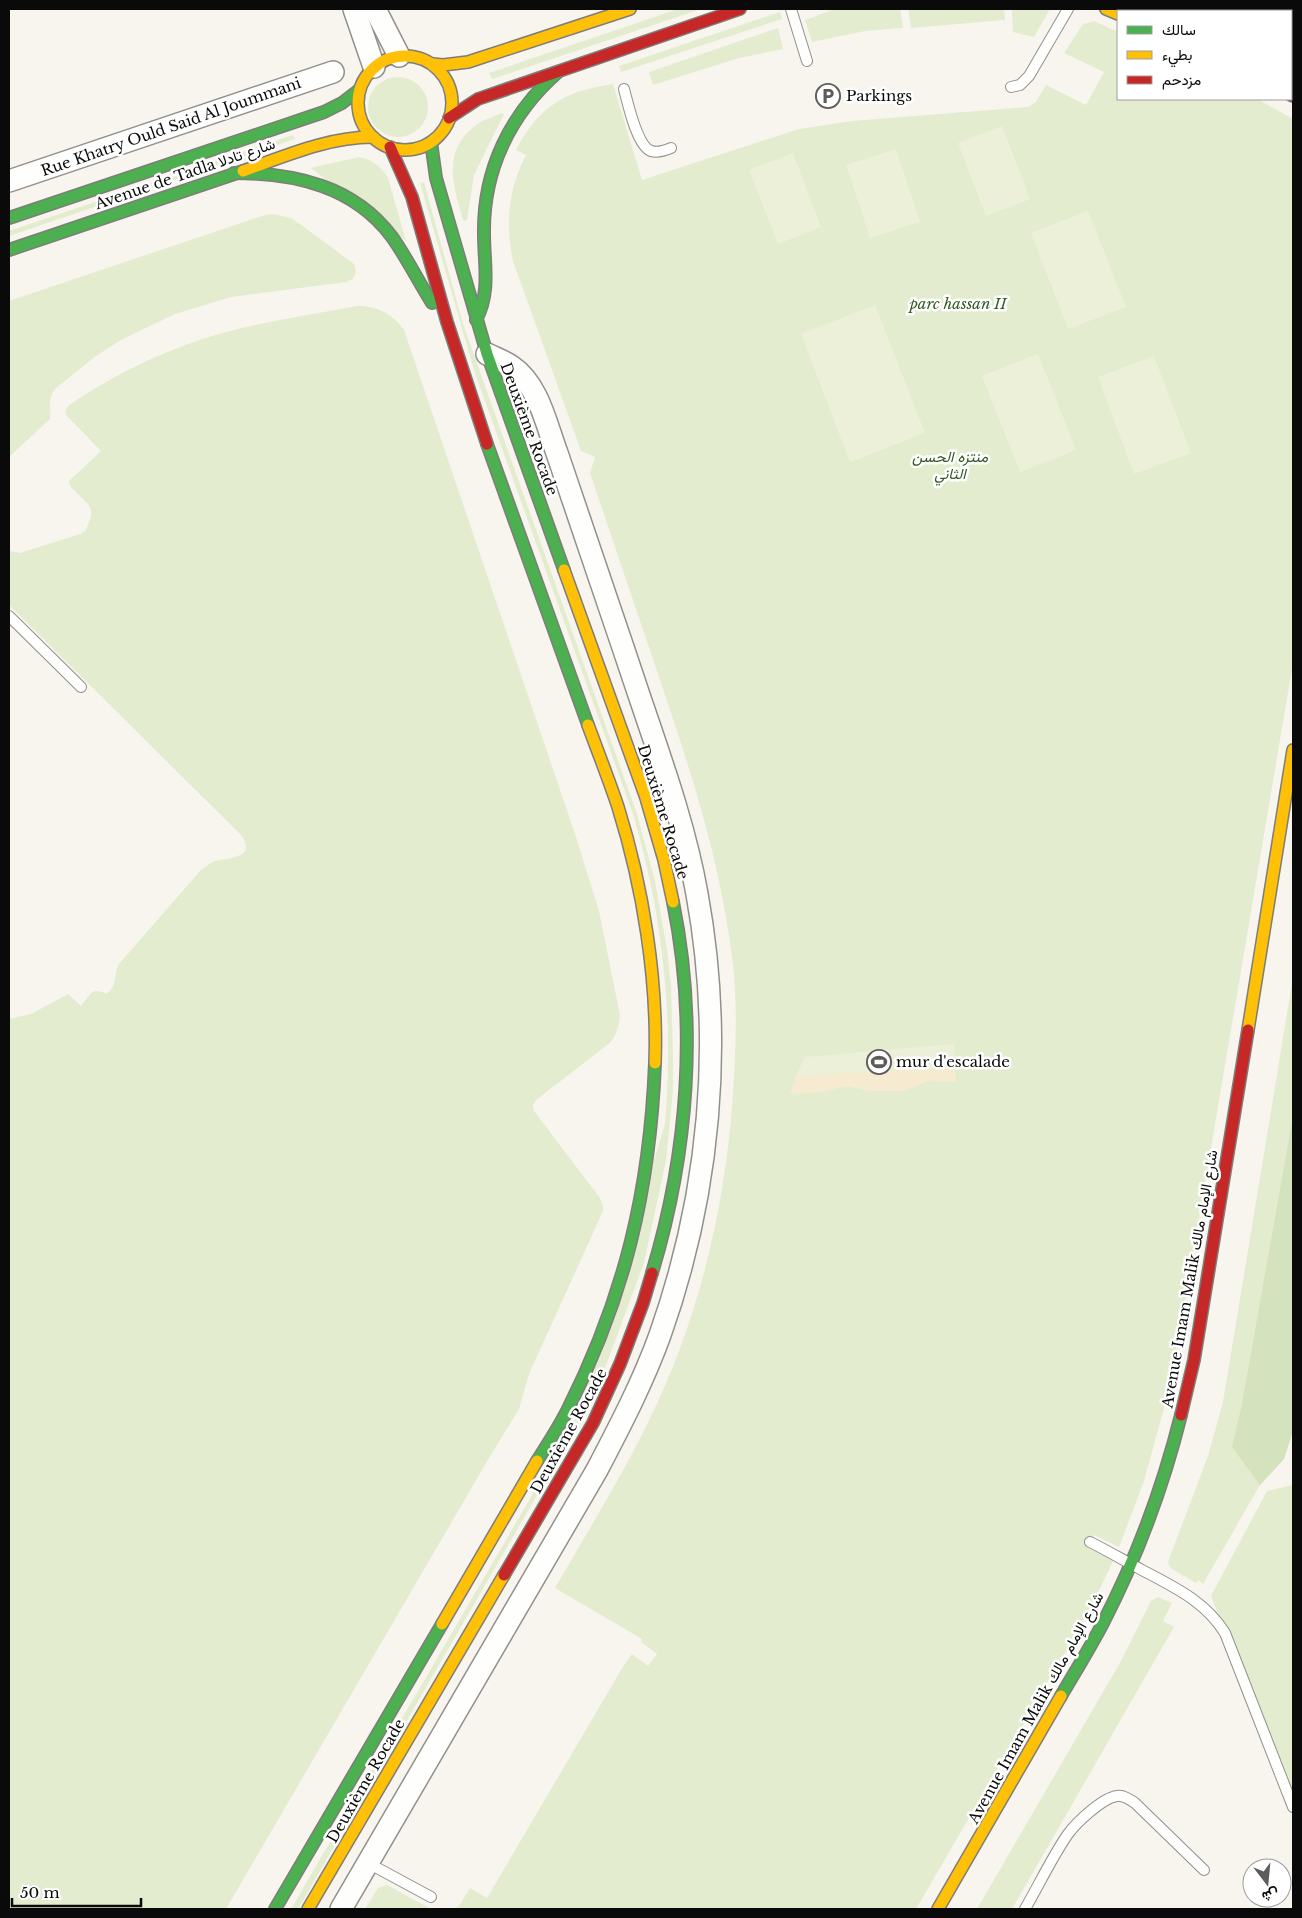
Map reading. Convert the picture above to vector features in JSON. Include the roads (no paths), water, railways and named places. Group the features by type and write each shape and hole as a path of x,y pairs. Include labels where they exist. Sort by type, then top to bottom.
{"main road":[{"path":"432,64 443,65 468,62 630,9"},
{"path":"449,118 478,99 740,9"},
{"path":"399,56 422,59 432,64 443,75 450,89 452,104 449,118 440,134 431,142 412,149 390,148 372,137 362,124 357,107 359,90 368,73 374,66 399,56"},
{"path":"476,320 484,309 486,292 484,235 487,193 495,160 521,114 544,83 558,72"},
{"name":"Avenue de Tadla شارع تادلا","path":"9,218 324,112 342,103 359,90"},
{"name":"Avenue de Tadla شارع تادلا","path":"9,250 334,140 372,137"},
{"name":"Deuxième Rocade","path":"308,1909 593,1423 612,1385 638,1321 657,1264 669,1214 682,1137 687,1052 683,974 677,923 658,839 646,798 486,354 436,178 431,142"},
{"name":"Deuxième Rocade","path":"275,1909 567,1411 602,1335 618,1288 638,1216 652,1135 656,1011 647,928 630,847 618,808 473,404 447,322 412,197 390,148"},
{"path":"234,173 285,174 309,180 343,193 364,206 401,249 429,300 447,322"},
{"name":"Avenue Imam Malik شارع الإمام مالك","path":"938,1909 1088,1652 1131,1564 1145,1530 1168,1462 1194,1360 1293,750"},
{"path":"1141,1587 1149,1568"}],"street":[{"path":"354,9 374,66"},
{"path":"375,9 399,56"},
{"name":"Rue Khatry Ould Said Al Joummani","path":"9,181 333,72"},
{"path":"341,1909 597,1470 631,1405 660,1336 682,1265 698,1193 708,1120 711,1045 708,969 697,894 680,819 557,453 536,397 530,385 511,366 486,354"}],"lane":[{"path":"791,9 807,61"},
{"path":"1011,87 1020,85 1029,76 1068,9"},
{"path":"624,89 641,143 645,148 656,152 670,148"},
{"path":"9,616 81,687"},
{"path":"1090,1542 1131,1564 1149,1568 1190,1595 1212,1614 1224,1633 1293,1808"},
{"path":"1025,1909 1068,1834 1099,1805 1117,1796 1127,1798 1135,1803 1204,1870"},
{"path":"368,1863 431,1897"}],"place":[{"name":"Parkings","path":"828,96"},
{"name":"mur d'escalade","path":"879,1062"}],"park label":[{"name":"parc hassan II","path":"958,304"},
{"name":"منتزه الحسن الثاني","path":"950,466"}]}
